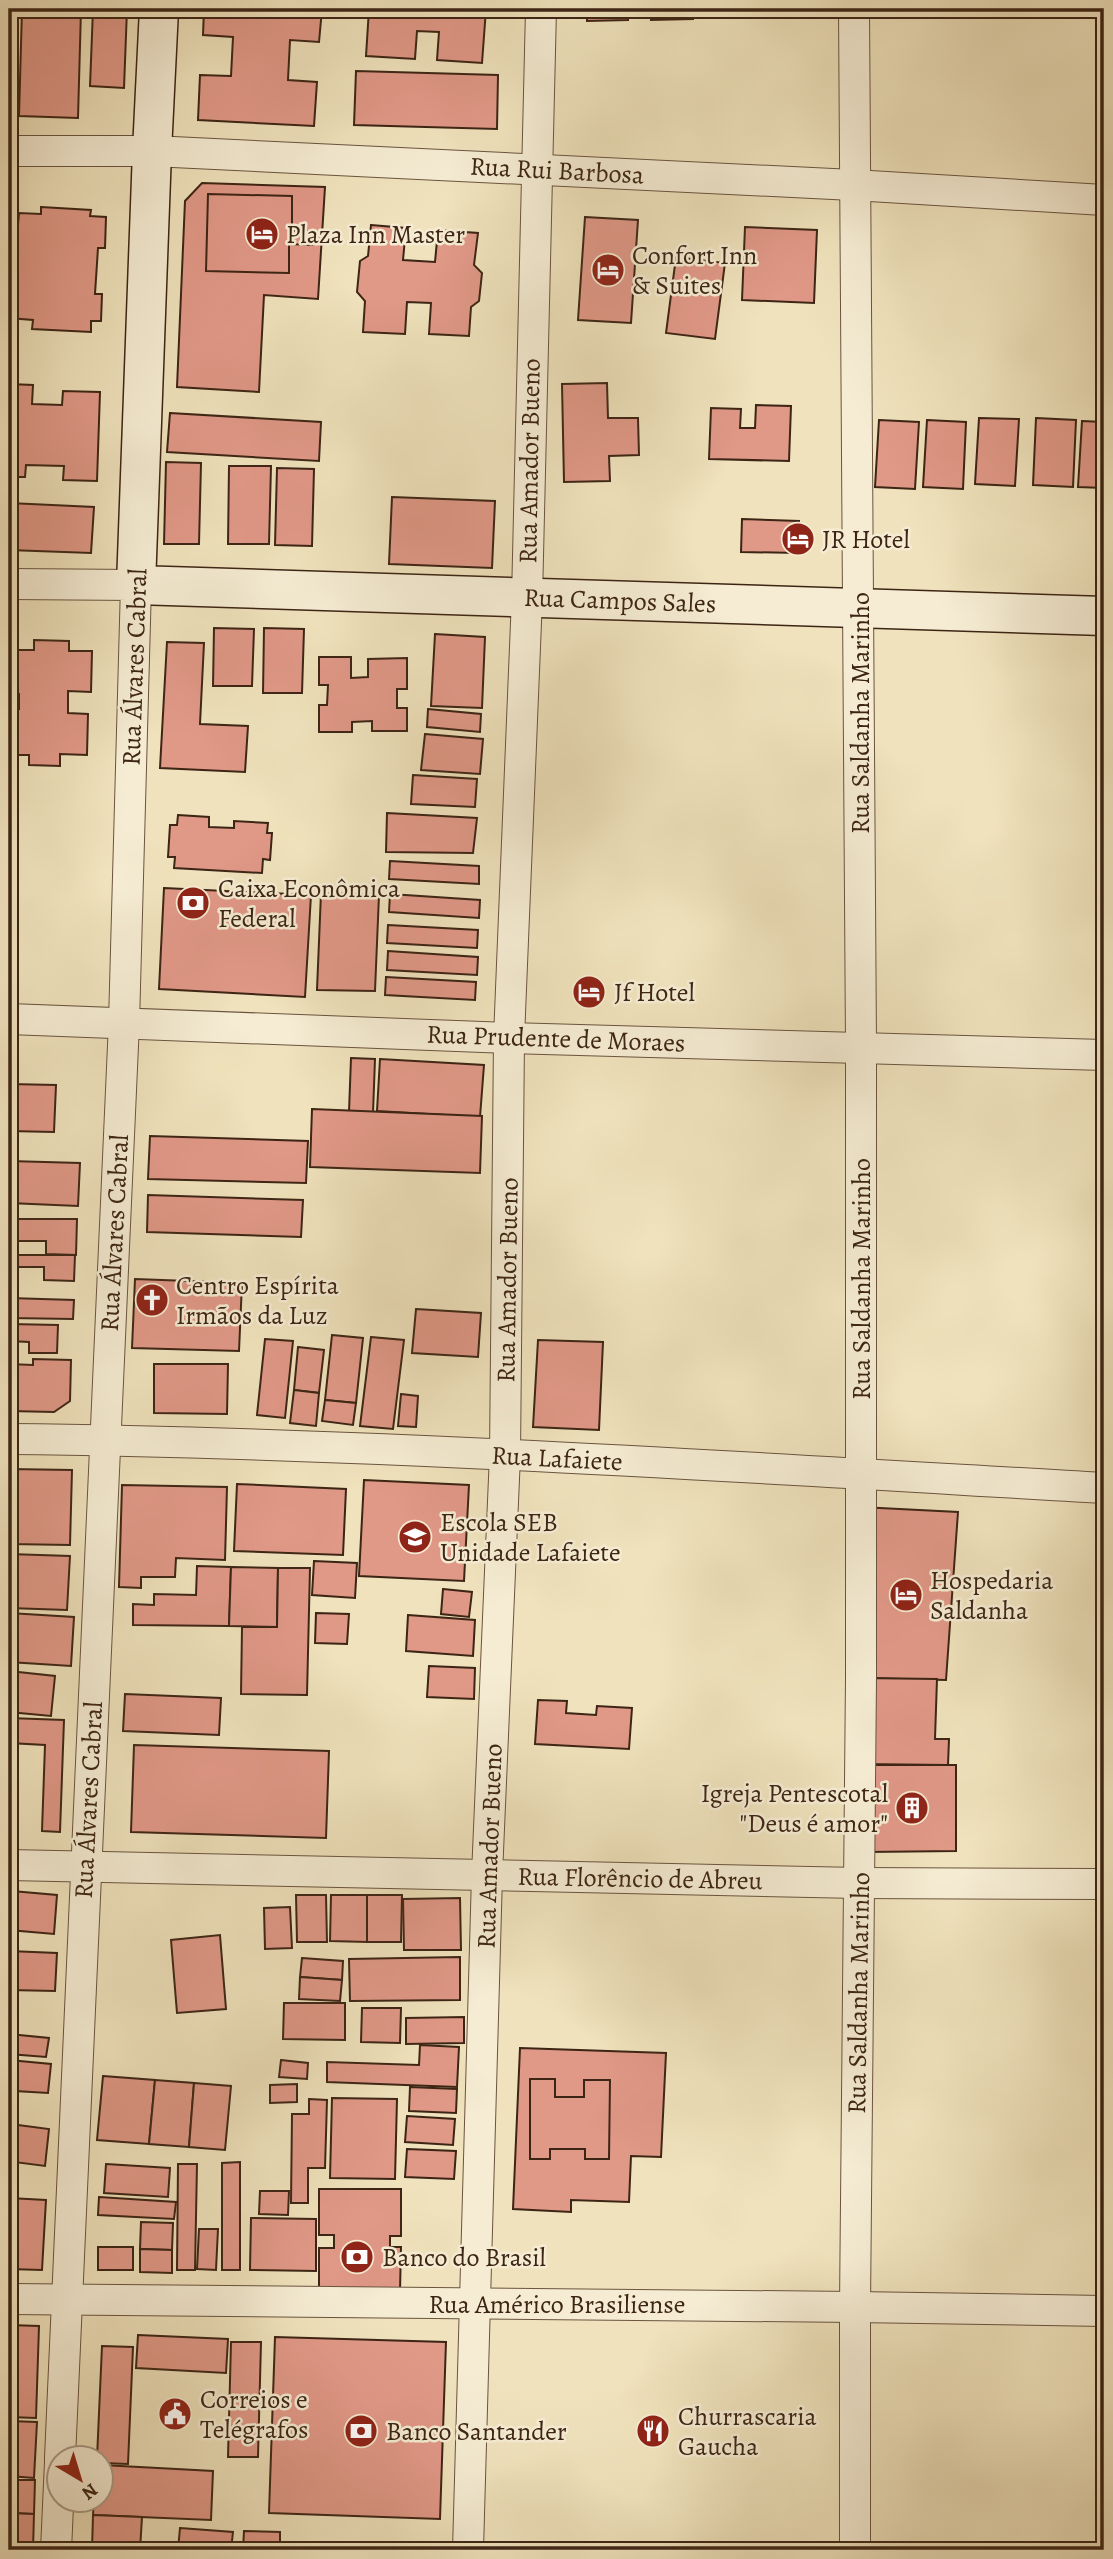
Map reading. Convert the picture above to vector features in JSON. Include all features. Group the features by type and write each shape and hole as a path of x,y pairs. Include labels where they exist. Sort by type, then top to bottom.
{"main road":[{"name":"Rua Álvares Cabral","path":"136,585 159,9"},
{"name":"Rua Campos Sales","path":"136,585 859,606 1104,616"}],"street":[{"name":"Rua Amador Bueno","path":"468,2550 487,1875 505,1455 509,1038 527,597 541,9"},
{"name":"Rua Saldanha Marinho","path":"854,9 853,185 862,1046 862,1678 855,2550"},
{"name":"Rua Rui Barbosa","path":"9,151 152,151 1104,200"},
{"path":"9,584 136,585"},
{"name":"Rua Álvares Cabral","path":"61,2444 124,1023 136,585"},
{"name":"Rua Prudente de Moraes","path":"9,1018 509,1038 1104,1055"},
{"name":"Rua Lafaiete","path":"9,1439 505,1455 1104,1488"},
{"name":"Rua Florêncio de Abreu","path":"9,1865 859,1883 1104,1884"},
{"name":"Rua Américo Brasiliense","path":"9,2299 855,2306 1104,2311"},
{"name":"Rua Álvares Cabral","path":"56,2550 58,2514"}],"building":[{"path":"22,9 81,9 78,118 19,116"},
{"path":"93,9 127,9 124,88 90,86"},
{"path":"204,9 322,9 319,42 290,40 288,80 317,82 314,126 198,120 200,75 231,76 233,37 203,35"},
{"path":"369,9 486,9 482,63 437,60 439,32 417,31 415,59 366,56"},
{"path":"587,9 628,9 628,20 587,21"},
{"path":"651,9 693,9 693,19 651,20"},
{"path":"356,71 498,75 497,129 354,125"},
{"path":"202,183 325,187 318,299 264,295 259,392 177,387 185,201"},
{"path":"208,194 292,196 292,231 312,231 312,245 289,244 289,273 206,271"},
{"path":"41,207 91,210 90,216 106,217 105,248 98,248 95,294 102,294 101,321 91,321 91,332 32,329 33,320 9,318 9,224 18,225 19,213 41,214"},
{"name":"Confort Inn & Suites","path":"585,217 638,220 631,323 578,320"},
{"path":"371,225 406,228 403,260 435,262 438,230 478,233 474,265 482,273 479,301 471,307 469,336 429,334 431,303 407,302 405,334 363,332 365,301 357,292 360,261 368,256"},
{"path":"745,227 817,230 814,303 742,300"},
{"path":"676,257 725,263 715,339 666,333"},
{"path":"607,383 608,418 638,418 639,455 609,456 610,481 564,482 562,384"},
{"path":"9,384 33,385 32,404 62,405 63,391 100,392 97,481 63,480 64,466 26,465 25,477 9,477"},
{"path":"756,405 791,406 789,461 709,459 711,408 741,409 740,428 755,428"},
{"path":"170,413 321,422 319,461 167,452"},
{"path":"979,418 1019,419 1015,486 975,484"},
{"path":"1036,418 1076,420 1073,487 1033,485"},
{"path":"879,420 919,422 915,489 875,487"},
{"path":"927,420 966,422 963,489 923,487"},
{"path":"1082,421 1104,422 1104,488 1078,487"},
{"path":"166,462 201,463 199,544 164,544"},
{"path":"229,466 271,466 269,544 228,544"},
{"path":"277,468 314,469 312,546 275,545"},
{"path":"392,497 495,501 492,568 389,564"},
{"path":"9,503 94,507 91,553 9,550"},
{"path":"742,519 799,521 798,553 741,552"},
{"path":"214,628 254,629 252,686 213,686"},
{"path":"264,628 304,629 302,693 263,693"},
{"path":"435,634 485,637 482,708 431,706"},
{"path":"34,640 69,641 69,651 92,651 91,692 68,691 68,713 88,714 87,755 60,754 60,766 29,765 29,755 9,755 9,709 19,709 19,694 9,694 9,650 34,650"},
{"path":"167,642 204,643 200,724 248,726 245,772 160,768"},
{"path":"319,657 351,657 351,678 368,677 368,659 407,658 407,689 397,689 397,708 407,708 407,731 372,731 372,721 352,722 352,732 319,732 319,705 327,705 328,685 319,685"},
{"path":"428,709 481,714 480,732 427,727"},
{"path":"425,734 483,739 480,774 421,770"},
{"path":"413,775 477,779 475,807 411,804"},
{"path":"387,813 477,818 473,853 386,852"},
{"path":"178,815 209,817 209,827 234,828 234,821 268,823 267,833 272,833 270,860 263,859 262,873 174,868 175,857 168,857 170,825 177,825"},
{"path":"390,861 479,866 479,884 389,879"},
{"path":"164,888 311,895 305,997 159,989"},
{"path":"321,893 379,895 375,991 317,990"},
{"path":"390,894 480,900 479,918 389,912"},
{"path":"388,925 478,930 477,948 387,943"},
{"path":"388,951 478,957 477,975 387,970"},
{"path":"386,977 476,982 475,1000 385,995"},
{"path":"351,1058 375,1059 373,1113 349,1112"},
{"path":"380,1059 484,1065 480,1117 377,1111"},
{"path":"9,1084 56,1085 54,1132 9,1131"},
{"path":"312,1109 482,1116 480,1173 310,1167"},
{"path":"150,1136 308,1141 306,1183 148,1179"},
{"path":"9,1161 80,1163 78,1206 9,1203"},
{"path":"148,1195 303,1200 301,1237 147,1232"},
{"path":"9,1219 77,1219 76,1255 46,1254 46,1241 9,1241"},
{"path":"9,1255 75,1255 74,1281 44,1280 44,1267 9,1267"},
{"path":"135,1279 242,1283 239,1351 132,1348"},
{"path":"9,1298 74,1300 73,1319 9,1318"},
{"path":"416,1309 481,1313 478,1357 412,1353"},
{"path":"9,1324 58,1325 57,1353 29,1353 29,1342 9,1341"},
{"path":"332,1335 363,1338 356,1403 325,1400"},
{"path":"371,1337 404,1340 393,1429 360,1426"},
{"path":"265,1339 293,1341 285,1418 257,1415"},
{"path":"538,1340 603,1342 599,1430 533,1427"},
{"path":"298,1347 324,1350 319,1393 294,1390"},
{"path":"33,1359 71,1360 70,1401 54,1412 9,1411 9,1364 33,1365"},
{"path":"154,1364 228,1364 227,1414 154,1413"},
{"path":"294,1390 319,1393 316,1426 290,1423"},
{"path":"401,1394 418,1396 416,1427 398,1426"},
{"path":"325,1400 356,1403 353,1425 322,1421"},
{"path":"9,1469 72,1470 70,1545 9,1544"},
{"path":"364,1480 469,1485 464,1581 359,1576"},
{"path":"237,1484 346,1489 343,1555 234,1551"},
{"path":"122,1485 227,1487 225,1560 176,1558 175,1577 141,1577 141,1588 119,1587"},
{"name":"Hospedaria Saldanha","path":"860,1507 958,1512 946,1680 861,1678"},
{"path":"9,1554 70,1556 67,1610 9,1608"},
{"path":"314,1561 357,1563 355,1598 312,1595"},
{"path":"197,1566 231,1567 229,1626 133,1625 133,1604 154,1605 154,1594 196,1595"},
{"path":"231,1567 278,1568 277,1627 229,1626"},
{"path":"278,1568 310,1568 307,1695 241,1694 242,1627 277,1627"},
{"path":"443,1589 472,1592 469,1617 441,1614"},
{"path":"9,1613 74,1617 71,1666 9,1662"},
{"path":"316,1613 349,1614 347,1644 315,1643"},
{"path":"408,1615 475,1620 473,1656 406,1651"},
{"path":"429,1666 475,1668 474,1699 427,1697"},
{"path":"9,1671 55,1676 51,1716 9,1712"},
{"path":"861,1678 937,1679 935,1739 949,1739 948,1765 860,1764"},
{"path":"125,1694 221,1698 219,1735 123,1731"},
{"path":"538,1700 567,1701 566,1713 596,1715 597,1706 632,1708 629,1749 535,1744"},
{"path":"9,1718 64,1720 60,1832 42,1831 45,1745 9,1743"},
{"path":"134,1745 329,1751 326,1838 131,1832"},
{"name":"Igreja Pentescotal \"Deus é amor\"","path":"867,1765 956,1765 956,1851 867,1852"},
{"path":"12,1891 57,1895 54,1934 9,1930"},
{"path":"296,1895 326,1895 327,1942 297,1942"},
{"path":"331,1895 367,1895 367,1942 330,1941"},
{"path":"367,1895 402,1895 401,1942 367,1942"},
{"path":"460,1898 461,1950 404,1950 403,1899"},
{"path":"290,1907 292,1948 265,1949 264,1908"},
{"path":"220,1935 226,2009 177,2013 171,1940"},
{"path":"9,1951 57,1953 55,1991 9,1990"},
{"path":"460,1957 460,2000 350,2001 349,1959"},
{"path":"302,1958 343,1961 342,1980 300,1977"},
{"path":"300,1977 342,1980 340,2001 299,1999"},
{"path":"284,2003 345,2003 345,2040 283,2039"},
{"path":"362,2008 401,2008 400,2043 361,2042"},
{"path":"464,2017 464,2043 406,2044 406,2018"},
{"path":"9,2034 49,2038 46,2057 9,2054"},
{"path":"420,2045 459,2047 457,2087 327,2082 327,2062 419,2065"},
{"path":"520,2048 666,2053 661,2157 631,2156 629,2202 571,2200 571,2212 513,2209"},
{"path":"9,2060 51,2064 48,2093 15,2091 16,2082 9,2081"},
{"path":"281,2060 308,2063 307,2079 279,2077"},
{"path":"103,2076 155,2080 149,2144 97,2140"},
{"path":"530,2079 555,2079 555,2097 584,2097 584,2080 610,2080 609,2159 585,2159 585,2149 550,2149 550,2159 530,2159"},
{"path":"155,2080 194,2083 189,2147 149,2144"},
{"path":"194,2083 231,2086 225,2150 189,2147"},
{"path":"297,2084 297,2102 270,2103 270,2085"},
{"path":"410,2087 457,2089 456,2113 409,2111"},
{"path":"332,2098 397,2099 395,2179 330,2178"},
{"path":"309,2099 327,2100 325,2168 308,2168 308,2203 291,2203 292,2114 309,2114"},
{"path":"407,2116 455,2119 453,2145 405,2142"},
{"path":"18,2125 49,2129 45,2166 14,2162"},
{"path":"407,2149 456,2151 454,2179 405,2177"},
{"path":"240,2162 240,2270 222,2270 222,2163"},
{"path":"106,2164 170,2168 168,2197 104,2193"},
{"path":"178,2164 197,2164 195,2270 177,2270"},
{"path":"319,2189 401,2189 401,2236 390,2236 390,2247 401,2247 400,2291 319,2291 319,2248 334,2248 334,2235 319,2235"},
{"path":"260,2191 289,2191 288,2215 259,2214"},
{"path":"99,2197 176,2202 174,2219 98,2215"},
{"path":"9,2198 46,2200 42,2270 9,2269"},
{"path":"251,2218 316,2219 316,2271 250,2270"},
{"path":"141,2222 173,2223 172,2250 140,2249"},
{"path":"199,2229 218,2229 216,2270 197,2269"},
{"path":"98,2247 133,2247 133,2270 98,2270"},
{"path":"140,2249 172,2250 172,2273 140,2272"},
{"path":"9,2325 39,2326 36,2418 9,2417"},
{"path":"138,2335 228,2339 226,2373 136,2368"},
{"path":"275,2337 446,2342 440,2519 269,2513"},
{"path":"231,2342 261,2342 258,2457 228,2457"},
{"path":"102,2346 133,2347 128,2464 116,2464 116,2444 98,2444"},
{"path":"9,2421 37,2422 34,2478 9,2476"},
{"path":"116,2466 213,2471 211,2520 93,2515 116,2514"},
{"path":"9,2480 35,2480 34,2514 9,2513"},
{"path":"9,2513 34,2514 33,2550 9,2550"},
{"path":"93,2515 142,2517 140,2550 92,2550"},
{"path":"180,2528 233,2532 231,2550 178,2550"},
{"path":"244,2531 280,2532 280,2550 243,2550"}],"place":[{"name":"Plaza Inn Master","path":"262,234"},
{"name":"Confort Inn & Suites","path":"608,270"},
{"name":"JR Hotel","path":"798,539"},
{"name":"Caixa Econômica Federal","path":"193,903"},
{"name":"Jf Hotel","path":"589,992"},
{"name":"Centro Espírita Irmãos da Luz","path":"152,1300"},
{"name":"Escola SEB Unidade Lafaiete","path":"415,1537"},
{"name":"Hospedaria Saldanha","path":"906,1595"},
{"name":"Igreja Pentescotal \"Deus é amor\"","path":"912,1808"},
{"name":"Banco do Brasil","path":"357,2257"},
{"name":"Correios e Telégrafos","path":"175,2414"},
{"name":"Banco Santander","path":"361,2431"},
{"name":"Churrascaria Gaucha","path":"653,2431"}]}
